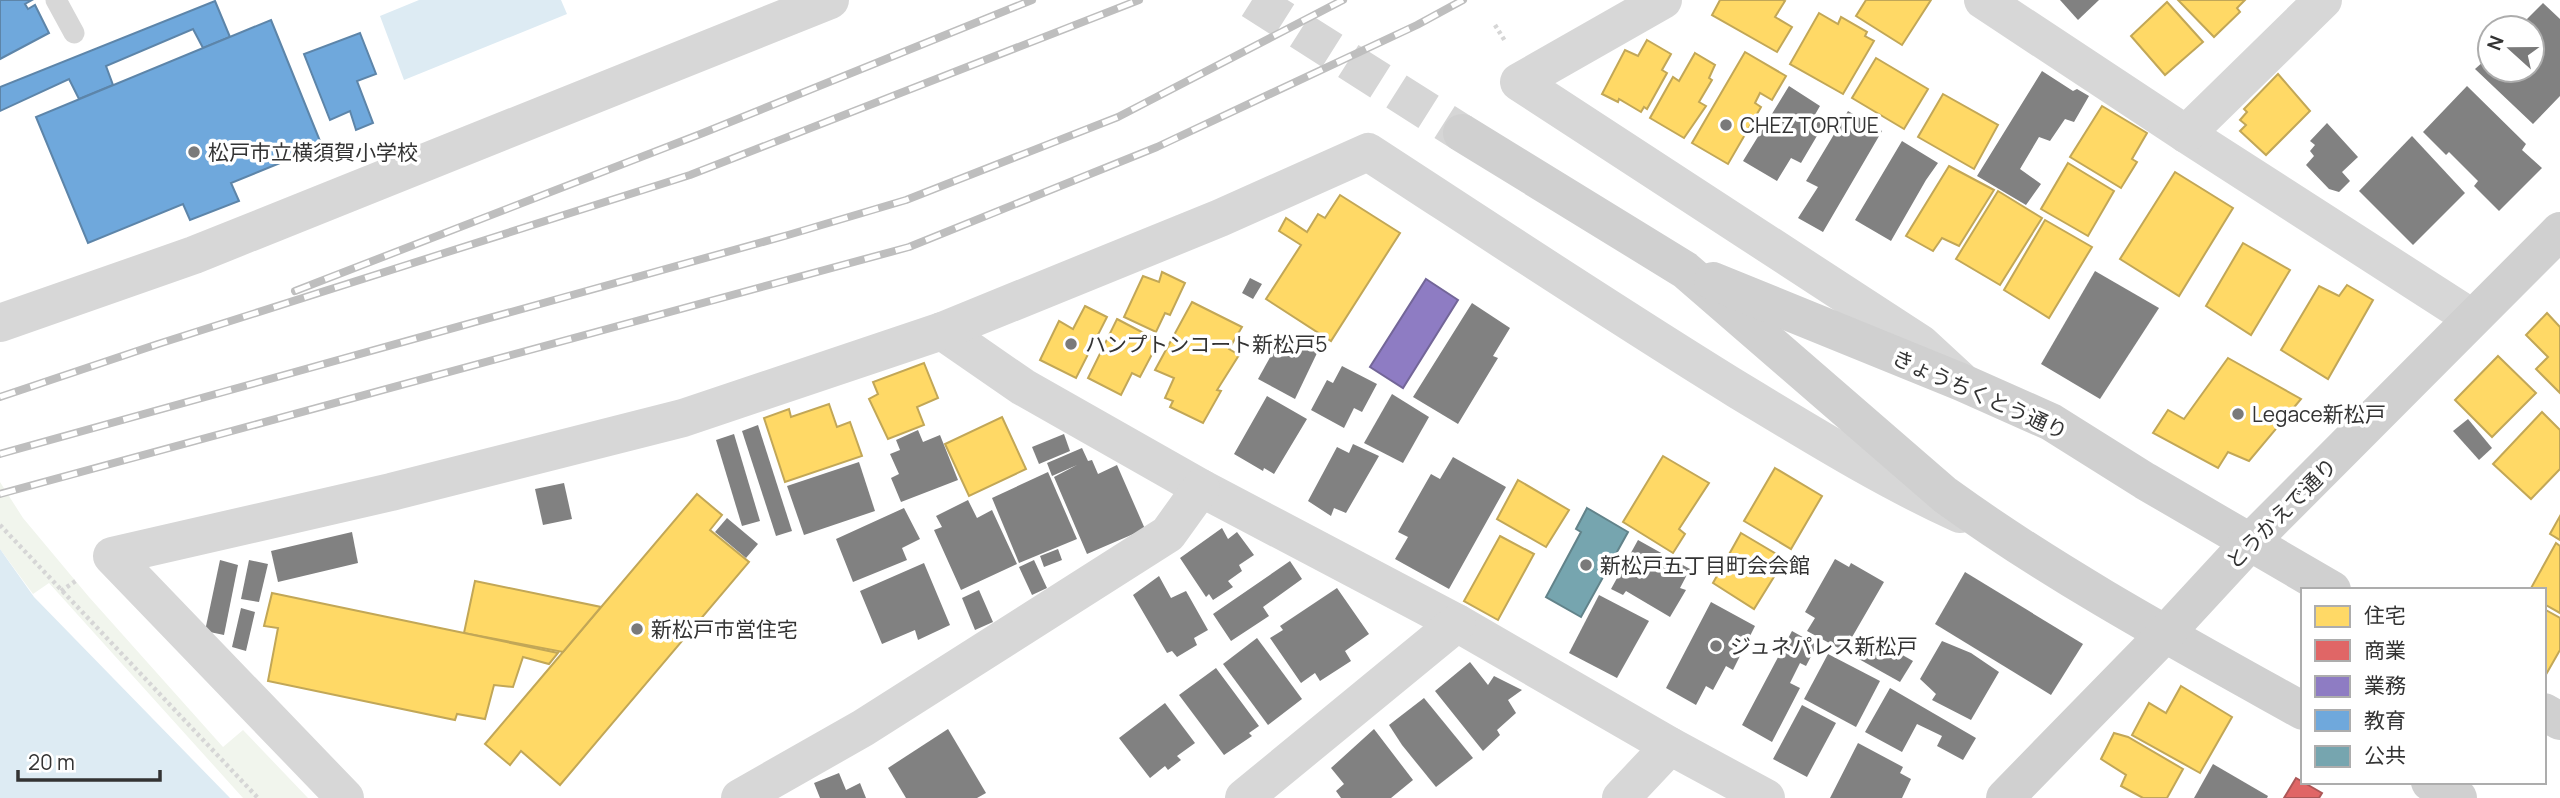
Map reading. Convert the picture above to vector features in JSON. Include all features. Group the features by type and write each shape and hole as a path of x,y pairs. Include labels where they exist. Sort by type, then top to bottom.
{"street":[{"path":"0,323 194,255 830,0"},
{"path":"1663,0 1519,82 1922,344 1961,382"},
{"path":"1983,0 2472,318"},
{"path":"2186,134 2322,0"},
{"path":"1462,133 1685,270 1945,495 1991,528 2165,634 2301,710"},
{"path":"345,798 112,556 391,492 683,418 942,331 1220,219 1368,152 1674,350 1794,424 1908,491 1991,528"},
{"name":"とうかえで通り","path":"2005,798 2165,634 2250,542 2560,231"},
{"name":"きょうちくとう通り","path":"1685,270 1961,382 2051,422 2145,481 2329,588"},
{"path":"942,331 1023,387 1201,488 1457,623 1766,798"},
{"path":"740,798 863,728 1168,534 1201,488"},
{"path":"1244,798 1457,623"},
{"path":"1621,798 1670,746"},
{"path":"2434,784 2458,798"}],"lane":[{"path":"56,0 74,33"}],"path":[{"path":"0,526 258,798"}],"shaded area":[{"path":"419,0 561,0 567,14 404,80 380,16"},
{"path":"0,482 23,518 89,597 223,747 243,730 308,798 243,798 49,583 33,594 0,549"},
{"path":"0,549 34,597 230,798 0,798"}],"building: 住宅":[{"path":"1720,0 1785,1 1775,17 1792,27 1777,52 1712,15"},
{"path":"1866,0 1931,0 1902,45 1856,16"},
{"path":"2178,0 2245,0 2237,8 2240,12 2214,37"},
{"path":"2167,2 2203,42 2165,75 2131,36"},
{"path":"1819,13 1838,24 1841,17 1867,32 1865,36 1874,41 1843,94 1790,64"},
{"path":"1647,40 1671,54 1662,70 1667,73 1647,109 1644,107 1641,112 1619,99 1618,102 1602,94 1625,50 1638,56"},
{"name":"CHEZ TORTUE","path":"1745,52 1786,76 1772,100 1760,93 1755,103 1761,107 1728,164 1692,143"},
{"path":"1695,53 1715,65 1709,78 1712,80 1699,102 1706,106 1684,138 1650,118 1673,77 1679,81"},
{"path":"1876,58 1928,89 1904,129 1852,98"},
{"path":"2278,74 2310,111 2266,155 2240,131 2246,125 2240,120 2247,112 2244,109"},
{"path":"1943,94 1998,125 1974,169 1918,137"},
{"path":"2102,106 2147,133 2132,159 2137,162 2121,188 2070,157"},
{"path":"2068,163 2114,191 2088,236 2041,209"},
{"path":"1949,166 1994,190 1959,246 1942,238 1933,251 1906,236"},
{"path":"2175,172 2233,208 2179,296 2120,259"},
{"path":"1998,191 2042,218 2000,285 1956,259"},
{"path":"1340,195 1400,233 1331,341 1266,299 1301,245 1279,231 1286,218 1307,232 1318,214 1325,218"},
{"path":"2045,220 2092,247 2049,318 2004,290"},
{"path":"2243,243 2290,270 2251,335 2206,306"},
{"path":"1162,272 1185,283 1170,315 1165,313 1156,332 1124,317 1143,276 1159,282"},
{"path":"2347,285 2373,300 2328,379 2281,350 2319,286 2339,296"},
{"path":"1192,302 1242,327 1229,349 1239,355 1217,390 1221,391 1203,423 1170,407 1173,401 1165,398 1174,378 1155,370"},
{"name":"ハンプトンコート新松戸5","path":"1085,306 1107,317 1076,378 1040,360 1059,321 1073,329"},
{"path":"2547,313 2560,327 2560,393 2536,369 2548,357 2526,335"},
{"path":"1117,319 1159,341 1140,377 1132,373 1121,395 1088,378"},
{"path":"2498,356 2536,393 2492,437 2455,400"},
{"name":"Legace新松戸","path":"2228,358 2301,399 2249,461 2228,452 2218,468 2153,433 2168,410 2184,419"},
{"path":"924,363 938,398 917,407 924,425 888,439 869,399 878,394 873,382"},
{"path":"829,404 837,427 850,422 862,456 785,482 764,418 789,409 791,417"},
{"path":"2542,412 2560,430 2560,469 2531,499 2493,464"},
{"path":"1002,417 1026,469 969,496 945,444"},
{"path":"1663,456 1709,483 1679,529 1685,534 1673,553 1623,522"},
{"path":"1775,468 1822,496 1791,549 1744,521"},
{"path":"1518,480 1569,510 1546,547 1497,519"},
{"name":"新松戸市営住宅","path":"697,494 722,515 710,530 749,562 560,785 521,751 510,765 485,744"},
{"path":"2560,516 2560,540 2550,534"},
{"path":"1741,533 1785,559 1754,609 1713,583"},
{"path":"1500,536 1534,554 1498,620 1464,601"},
{"path":"2556,543 2560,546 2560,613 2546,605 2546,588 2531,588"},
{"path":"475,581 601,607 563,652 464,633"},
{"path":"272,593 558,653 549,664 523,657 513,687 494,685 485,719 457,714 455,720 268,681 278,628 264,626"},
{"path":"2546,610 2560,618 2560,650 2546,674"},
{"path":"2181,686 2232,717 2200,773 2132,735 2149,703 2166,713"},
{"path":"2114,733 2128,737 2183,769 2167,798 2143,798 2121,786 2126,775 2101,759"}],"building: 商業":[{"path":"2296,778 2301,784 2306,784 2322,793 2319,798 2284,798"}],"building: 業務":[{"path":"1426,279 1458,300 1403,388 1370,367"}],"building: 教育":[{"path":"0,0 32,0 25,4 28,9 35,5 49,33 0,59"},
{"path":"215,1 230,37 203,48 193,29 106,66 113,85 79,99 69,79 0,111 0,87"},
{"path":"271,20 322,146 231,183 239,201 190,220 183,204 88,243 36,117"},
{"path":"360,33 376,74 357,81 373,123 356,130 350,111 330,120 304,54"}],"building: 公共":[{"name":"新松戸五丁目町会会館","path":"1587,508 1628,532 1581,617 1546,597 1581,532 1576,529"}],"building: その他":[{"path":"2060,0 2099,0 2078,20"},
{"path":"2543,3 2560,19 2560,96 2533,124 2491,84 2546,84 2546,14 2532,14"},
{"path":"2042,71 2073,91 2077,89 2089,96 2074,122 2065,119 2050,141 2039,137 2020,169 2041,184 2026,205 1977,176"},
{"path":"1789,86 1820,106 1813,118 1824,124 1801,163 1791,158 1777,181 1743,161"},
{"path":"2467,86 2526,144 2522,150 2542,168 2499,211 2474,186 2478,181 2449,152 2446,155 2423,132"},
{"path":"1848,111 1882,131 1823,232 1798,218 1818,187 1806,181"},
{"path":"2327,123 2358,157 2342,172 2350,181 2339,192 2329,189 2306,165 2314,156 2310,151 2315,145 2310,141"},
{"path":"2412,136 2465,193 2413,245 2359,191"},
{"path":"1902,141 1938,163 1891,241 1855,220"},
{"path":"2095,271 2159,308 2100,399 2041,364"},
{"path":"1250,278 1262,284 1253,299 1242,293"},
{"path":"1472,303 1510,328 1493,356 1498,358 1458,424 1413,397"},
{"path":"1284,332 1318,351 1295,399 1258,379"},
{"path":"1342,366 1377,384 1362,412 1354,408 1344,428 1311,410 1327,380 1333,383"},
{"path":"1392,394 1429,417 1403,463 1364,443"},
{"path":"1267,396 1307,419 1274,474 1264,468 1263,471 1234,454"},
{"path":"2468,419 2492,448 2479,460 2453,431"},
{"path":"758,425 792,531 776,536 742,431"},
{"path":"918,430 923,442 940,435 958,480 901,502 891,478 899,474 890,454 900,450 896,440"},
{"path":"734,434 760,521 742,526 716,440"},
{"path":"1064,434 1070,451 1039,464 1032,447"},
{"path":"1353,444 1379,456 1346,513 1334,508 1331,516 1308,501 1337,447 1349,453"},
{"path":"1082,448 1088,461 1092,460 1098,474 1117,465 1145,529 1087,554 1054,477 1077,465 1052,476 1047,463"},
{"path":"1453,457 1506,487 1449,589 1395,559 1408,537 1398,532 1431,474 1440,479"},
{"path":"859,462 875,511 804,535 787,486"},
{"path":"1048,472 1077,539 1019,563 992,498"},
{"path":"564,483 572,519 543,525 535,489"},
{"path":"968,500 977,518 992,510 1017,564 961,590 934,530 942,527 936,516"},
{"path":"904,508 920,539 902,548 907,560 853,582 836,539"},
{"path":"727,518 758,544 746,558 715,532"},
{"path":"1222,528 1228,539 1237,532 1254,555 1239,565 1242,571 1228,581 1233,587 1213,600 1209,594 1206,597 1180,558"},
{"path":"352,532 358,563 278,582 271,551"},
{"path":"1638,540 1690,569 1680,588 1686,590 1670,617 1626,591 1623,595 1611,589"},
{"path":"1058,549 1062,560 1044,567 1040,556"},
{"path":"1835,559 1849,567 1851,563 1884,582 1844,651 1807,631 1815,618 1805,612"},
{"path":"220,560 238,565 224,635 205,631"},
{"path":"249,560 268,564 259,602 241,599"},
{"path":"1034,560 1047,588 1032,595 1019,567"},
{"path":"1290,561 1302,579 1263,607 1269,616 1231,641 1213,614"},
{"path":"924,563 950,625 918,640 915,630 882,644 860,591"},
{"path":"1965,572 2083,644 2051,695 1935,624"},
{"path":"1159,576 1171,598 1186,591 1208,630 1194,638 1197,645 1177,657 1172,651 1167,653 1133,595"},
{"path":"1337,588 1369,634 1345,651 1351,661 1320,681 1315,673 1301,683 1270,638 1283,630 1280,626"},
{"path":"979,590 993,622 975,630 962,598"},
{"path":"1599,595 1649,621 1617,678 1569,653"},
{"name":"ジュネパレス新松戸","path":"1711,602 1755,626 1733,670 1726,666 1713,690 1706,686 1696,705 1666,688"},
{"path":"241,608 255,612 246,651 232,647"},
{"path":"1792,631 1817,645 1806,666 1800,663 1790,683 1800,688 1772,742 1742,725"},
{"path":"1869,636 1913,661 1900,682 1857,658"},
{"path":"1257,638 1302,699 1268,725 1223,664"},
{"path":"1942,641 1971,653 1999,672 1971,720 1932,700 1936,694 1920,679"},
{"path":"1828,654 1880,681 1856,727 1804,699"},
{"path":"1470,662 1488,685 1494,676 1522,690 1508,700 1516,713 1497,730 1500,735 1483,751 1435,691"},
{"path":"1216,668 1259,726 1249,733 1252,736 1224,755 1179,695"},
{"path":"1890,688 1976,738 1963,760 1937,746 1942,736 1917,724 1902,752 1865,732"},
{"path":"1424,698 1473,758 1436,787 1389,725"},
{"path":"1165,703 1195,743 1177,756 1181,760 1168,770 1165,766 1150,778 1119,738"},
{"path":"1802,705 1836,723 1807,777 1773,759"},
{"path":"948,729 986,793 977,798 906,798 888,768"},
{"path":"1374,729 1413,780 1391,798 1341,798 1336,791 1344,784 1331,768"},
{"path":"1858,743 1903,767 1900,773 1911,779 1902,798 1830,798"},
{"path":"2213,764 2268,796 2267,798 2194,798"},
{"path":"839,773 846,790 860,783 866,798 820,798 814,783"}],"tunnel":[{"path":"1252,0 1462,133"}],"railway":[{"path":"295,291 703,133 1032,0"},
{"path":"0,397 690,175 1139,0"},
{"path":"0,454 906,200 1118,117 1343,0"},
{"path":"0,494 909,247 1157,147 1417,25 1463,0"}],"place":[{"name":"CHEZ TORTUE","path":"1726,125"},
{"name":"松戸市立横須賀小学校","path":"194,152"},
{"name":"ハンプトンコート新松戸5","path":"1071,344"},
{"name":"Legace新松戸","path":"2238,414"},
{"name":"新松戸五丁目町会会館","path":"1586,565"},
{"name":"新松戸市営住宅","path":"637,629"},
{"name":"ジュネパレス新松戸","path":"1716,646"}]}
